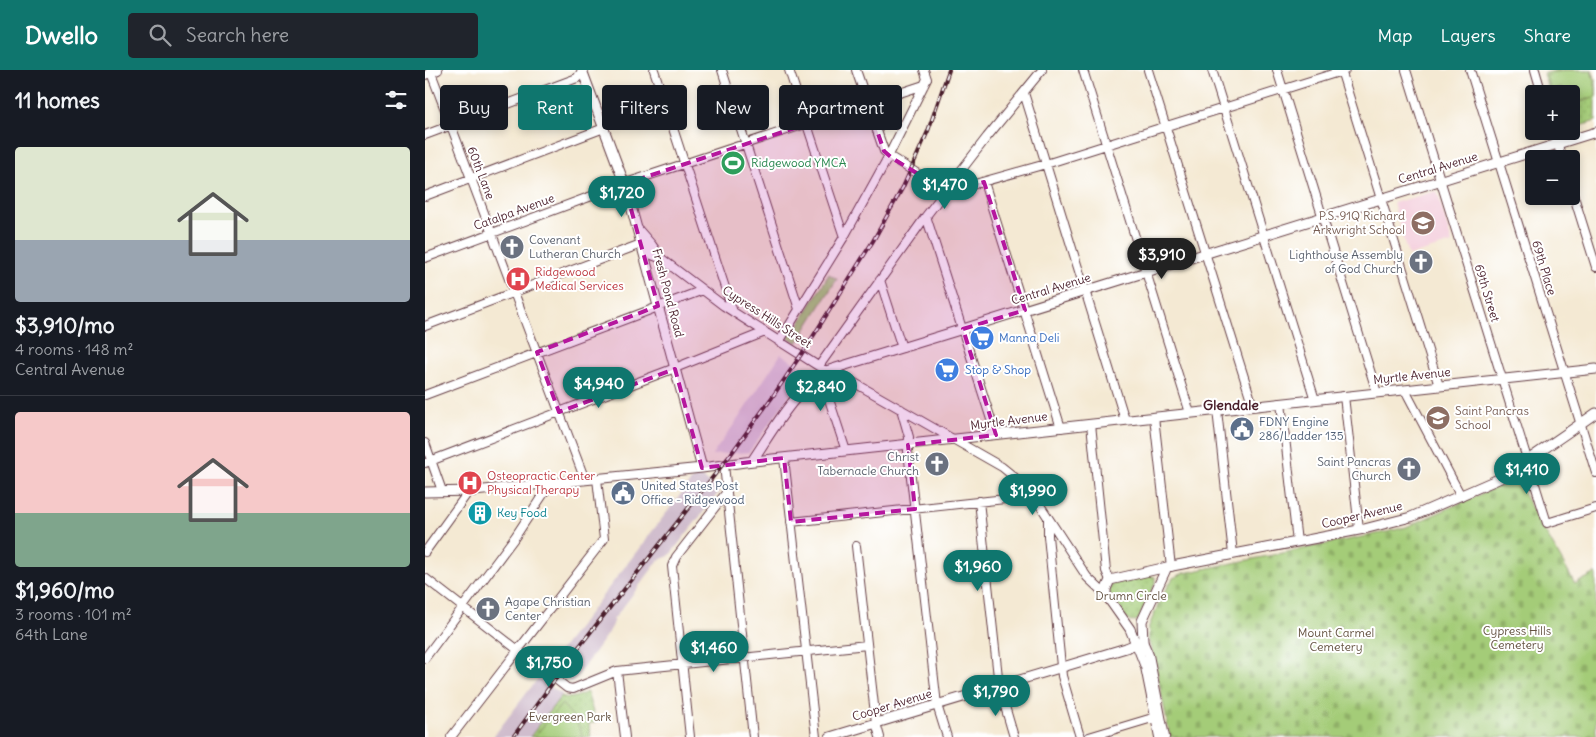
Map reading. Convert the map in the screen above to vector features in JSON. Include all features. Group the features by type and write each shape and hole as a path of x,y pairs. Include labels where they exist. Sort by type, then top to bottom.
{"main road":[{"name":"Fresh Pond Road","path":"583,70 602,122"},
{"name":"Fresh Pond Road","path":"605,130 625,184 702,468"},
{"name":"Central Avenue","path":"752,461 800,391 815,378 822,368 902,348 1596,132"},
{"name":"Myrtle Avenue","path":"425,492 469,491 702,468 1596,369"},
{"name":"Cooper Avenue","path":"1110,580 1359,530 1411,517 1503,477 1596,412"},
{"path":"1140,642 1142,621 1169,567"},
{"path":"1106,595 1106,589 1110,580"},
{"name":"Cypress Hills Street","path":"1106,595 1140,642"},
{"path":"1127,624 1135,624 1142,621"},
{"name":"Cooper Avenue","path":"830,737 1061,668 1140,642"}],"street":[{"path":"508,104 577,78 583,70"},
{"path":"654,70 733,312"},
{"path":"722,70 799,308"},
{"path":"789,70 794,85"},
{"path":"857,70 862,85"},
{"path":"779,342 844,237 889,156 927,79 924,70"},
{"path":"846,451 823,381 822,368 927,216 987,137 1042,70"},
{"path":"1083,70 1190,413"},
{"path":"1148,70 1253,406"},
{"path":"1212,70 1315,400"},
{"path":"1277,70 1377,393"},
{"path":"877,130 884,151 889,156 946,191 950,191 1046,164 1342,70 1439,386"},
{"name":"69th Street","path":"1406,70 1547,523 1596,508"},
{"name":"69th Place","path":"1470,70 1596,473"},
{"path":"1535,70 1539,85"},
{"name":"60th Lane","path":"431,72 440,96"},
{"name":"Catalpa Avenue","path":"902,92 924,85"},
{"path":"1024,93 1125,420"},
{"path":"425,196 602,129"},
{"path":"425,135 440,130"},
{"name":"60th Lane","path":"453,130 585,480"},
{"name":"Catalpa Avenue","path":"425,258 625,184 789,130"},
{"path":"809,130 844,237"},
{"path":"1557,140 1560,150"},
{"path":"984,182 1061,428"},
{"path":"1577,205 1596,267"},
{"path":"927,216 996,435"},
{"name":"Cypress Hills Street","path":"637,227 662,258 733,312 822,368 839,374 1002,467 1034,496 1087,577 1106,595"},
{"path":"425,326 641,244"},
{"name":"Cypress Hills Street","path":"641,244 652,255 662,258"},
{"path":"881,280 902,348"},
{"path":"425,395 703,290"},
{"path":"428,462 765,332"},
{"path":"1405,390 1461,496"},
{"path":"1345,396 1359,530"},
{"path":"1281,403 1297,542"},
{"path":"901,409 909,437 937,705 947,737"},
{"path":"1217,410 1233,554"},
{"path":"1154,417 1169,567"},
{"path":"1091,424 1106,571 1110,580"},
{"path":"425,443 428,462 442,491"},
{"path":"784,458 816,737"},
{"path":"724,465 753,737"},
{"path":"451,737 604,539 597,479"},
{"path":"425,658 519,530 546,490 546,484"},
{"path":"425,552 469,491"},
{"path":"690,737 672,566 676,557 726,493"},
{"path":"791,522 1034,496"},
{"path":"979,501 999,686 1014,737"},
{"path":"1048,518 1047,536 1061,668 1080,737"},
{"path":"856,546 876,723 880,737"},
{"path":"425,578 567,688 573,689 617,671 867,645"},
{"name":"Cypress Hills Street","path":"1140,642 1149,655 1159,737"},
{"path":"617,671 625,737"},
{"path":"1089,737 1157,717"},
{"name":"Cypress Hills Street","path":"1157,717 1165,737"}],"highlighted area":[{"path":"868,104 884,151 892,158 946,191 984,182 1025,310 963,329 996,435 908,445 915,509 791,522 784,458 702,468 675,369 559,412 537,352 658,306 624,184"}],"shaded area":[{"name":"P.S. 91Q Richard Arkwright School","path":"1437,191 1452,243 1408,256 1393,203"},
{"path":"781,354 807,371 749,452 712,455 738,419"},
{"path":"694,477 702,477 719,492 669,556 659,560 613,620 610,630 572,683 550,664"},
{"path":"539,677 550,687 562,694 530,737 493,737"}],"green space":[{"path":"1557,70 1592,70 1596,82 1596,121 1580,126 1580,85 1547,85 1543,74"},
{"path":"1564,70 1591,70 1596,88 1596,96 1580,102 1580,85 1549,85 1546,76"},
{"path":"829,274 837,279 797,343 787,337 789,332 793,334"},
{"path":"1515,479 1575,584 1596,573 1596,737 1170,737 1156,667 1148,639 1149,626 1161,598 1173,578 1184,573 1406,527"},
{"name":"Drumn Circle","path":"1147,574 1155,577 1155,584 1138,620 1131,622 1109,592 1110,585"},
{"name":"Evergreen Park","path":"587,692 596,722 589,724 591,737 530,737 561,696 571,698"},
{"path":"562,704 576,720 583,737 534,737"}],"railway":[{"path":"513,737 578,648 731,454 807,346 873,241 903,187 928,131 949,70"}],"place":[{"name":"Ridgewood YMCA","path":"733,163"},
{"name":"P.S. 91Q Richard Arkwright School","path":"1423,223"},
{"name":"Covenant Lutheran Church","path":"512,247"},
{"name":"Lighthouse Assembly of God Church","path":"1421,262"},
{"name":"Ridgewood Medical Services","path":"518,279"},
{"name":"Manna Deli","path":"982,338"},
{"name":"Stop & Shop","path":"947,370"},
{"name":"Saint Pancras School","path":"1438,418"},
{"name":"FDNY Engine 286/Ladder 135","path":"1242,429"},
{"name":"Christ Tabernacle Church","path":"937,464"},
{"name":"Saint Pancras Church","path":"1409,469"},
{"name":"Osteopractic Center Physical Therapy","path":"470,483"},
{"name":"United States Post Office - Ridgewood","path":"623,493"},
{"name":"Key Food","path":"480,513"},
{"name":"Agape Christian Center","path":"488,609"}],"district":[{"name":"Glendale","path":"1231,405"}],"park label":[{"name":"Cypress Hills Cemetery","path":"1517,638"},
{"name":"Mount Carmel Cemetery","path":"1336,640"}]}
